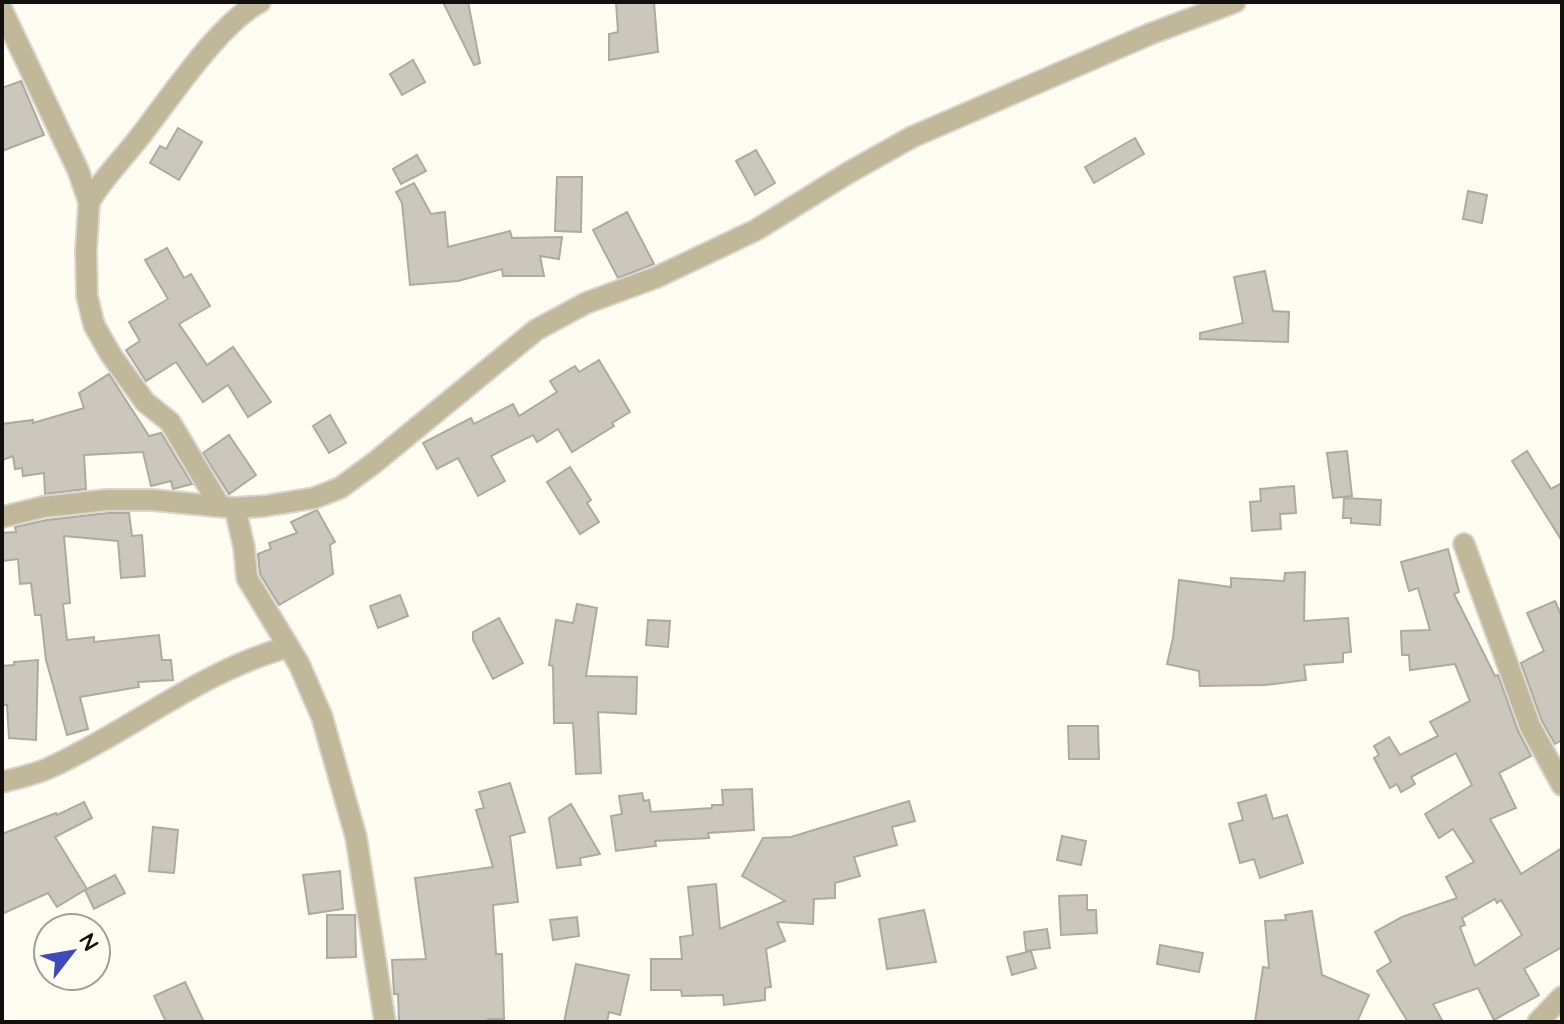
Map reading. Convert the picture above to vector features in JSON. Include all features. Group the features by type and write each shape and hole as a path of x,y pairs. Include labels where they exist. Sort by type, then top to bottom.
{"street":[{"path":"89,202 101,181 230,24 260,2"},
{"path":"2,517 43,507 107,500 153,500 228,507 314,498 340,488 536,330 586,303 657,277 756,230 912,137 1150,34 1235,2"},
{"path":"2,10 78,170 89,202 87,296 94,325 145,402 170,422 228,507 244,547 247,578 299,664 322,717 356,837 385,1022"},
{"path":"1464,544 1530,726 1562,785"},
{"path":"2,782 46,769 217,673 259,655 288,647"},
{"path":"1538,1022 1562,997"}],"building":[{"path":"443,2 468,2 480,63 474,65"},
{"path":"616,2 654,2 658,52 609,60 609,34 618,32"},
{"path":"413,60 425,82 402,95 390,74"},
{"path":"21,81 44,135 2,151 2,88"},
{"path":"178,128 202,142 179,180 150,163 160,146 166,149"},
{"path":"1135,138 1144,154 1094,183 1085,167"},
{"path":"756,150 775,183 755,195 736,161"},
{"path":"417,155 426,171 401,184 393,169"},
{"path":"557,177 582,177 581,232 555,231"},
{"path":"414,183 431,214 445,212 448,247 510,231 512,238 562,237 559,259 540,256 544,276 503,276 502,269 458,281 410,285 402,203 396,192"},
{"path":"1468,191 1487,195 1482,223 1463,219"},
{"path":"627,212 654,264 618,278 593,230"},
{"path":"167,248 184,278 191,274 210,306 179,324 207,365 233,347 271,402 248,417 228,385 203,402 176,362 146,381 126,350 140,341 129,322 168,299 145,260"},
{"path":"1265,271 1273,311 1289,312 1288,342 1200,339 1200,333 1243,323 1234,277"},
{"path":"599,360 630,412 612,423 614,426 572,452 558,429 537,442 533,435 491,456 505,481 478,496 458,458 437,469 423,443 471,418 474,424 513,404 519,416 557,392 550,381 575,366 579,372"},
{"path":"109,374 149,436 161,433 192,484 173,489 171,481 151,486 143,452 84,455 86,489 45,494 44,473 23,476 22,468 15,469 13,456 2,460 2,424 33,420 33,423 84,408 79,393"},
{"path":"330,415 346,443 329,453 313,426"},
{"path":"229,435 256,475 229,494 203,453"},
{"path":"1347,451 1352,496 1333,498 1327,453"},
{"path":"1527,451 1551,489 1562,483 1562,541 1512,461"},
{"path":"570,467 591,500 587,503 599,522 580,534 547,482"},
{"path":"1294,486 1296,513 1280,514 1281,529 1252,531 1250,502 1261,501 1260,489"},
{"path":"1344,498 1381,500 1380,525 1351,523 1351,518 1343,518"},
{"path":"317,510 335,542 330,545 333,574 279,605 260,574 258,554 271,549 269,543 297,533 291,522"},
{"path":"129,513 132,536 142,535 145,576 121,578 118,541 64,536 70,603 63,604 67,640 94,637 94,642 159,635 162,660 171,660 173,680 138,682 139,687 80,697 88,729 67,735 46,660 41,615 35,615 31,583 20,584 18,559 2,561 2,533 16,532 15,527 47,520"},
{"path":"1448,549 1459,592 1454,594 1495,676 1498,675 1518,731 1531,756 1499,773 1516,808 1490,819 1521,874 1562,848 1562,947 1524,969 1539,995 1494,1020 1478,988 1433,1004 1443,1022 1408,1022 1377,971 1391,962 1375,932 1402,917 1457,898 1446,877 1474,862 1453,829 1439,838 1425,814 1472,785 1456,753 1411,777 1415,784 1401,792 1397,784 1390,788 1374,758 1379,755 1374,746 1389,737 1400,755 1438,736 1430,722 1470,701 1455,664 1410,670 1409,655 1402,655 1401,631 1430,630 1418,588 1409,591 1401,562","holes":["1495,899 1497,903 1501,900 1522,935 1475,966 1460,927 1465,925 1462,918"]},
{"path":"1305,572 1304,621 1348,618 1351,652 1343,653 1343,662 1304,665 1306,680 1265,685 1200,686 1199,671 1167,664 1179,580 1231,587 1231,578 1284,581 1285,573"},
{"path":"400,595 408,616 378,628 370,606"},
{"path":"1555,601 1562,617 1562,740 1555,744 1542,721 1521,663 1544,651 1527,613"},
{"path":"577,604 597,608 586,676 637,677 636,714 598,712 601,773 576,774 573,723 554,723 553,666 549,665 556,620 573,623"},
{"path":"499,618 523,663 493,679 473,640 473,632"},
{"path":"648,620 670,621 668,647 646,645"},
{"path":"38,660 36,740 9,738 7,705 2,705 2,666"},
{"path":"1068,726 1098,726 1099,759 1069,759"},
{"path":"510,783 525,832 510,836 518,902 493,905 496,954 502,954 504,1019 488,1019 488,1022 399,1022 392,960 426,959 415,878 493,867 476,810 484,808 479,792"},
{"path":"752,789 754,830 708,833 709,838 655,841 656,846 616,851 611,816 622,814 619,796 642,793 644,801 649,800 651,812 712,808 712,805 723,805 722,790"},
{"path":"1266,795 1273,819 1287,815 1303,863 1260,878 1254,859 1240,863 1229,824 1243,820 1238,803"},
{"path":"909,801 915,821 892,827 897,845 854,857 860,876 835,883 835,898 814,899 813,924 777,922 785,941 766,949 771,987 765,988 765,1000 724,1005 723,995 682,996 681,990 651,990 651,959 682,959 680,937 693,935 688,887 716,884 720,929 785,901 742,876 763,838 791,837"},
{"path":"84,802 92,818 55,837 87,889 115,875 125,893 94,909 85,890 57,907 48,893 2,914 2,834"},
{"path":"571,804 600,854 580,858 581,865 557,868 549,818"},
{"path":"153,827 178,830 174,873 149,871"},
{"path":"1062,836 1086,841 1081,865 1057,860"},
{"path":"340,871 343,909 309,914 303,875"},
{"path":"1087,895 1087,910 1096,910 1097,933 1061,935 1059,896"},
{"path":"924,910 936,962 887,969 879,919"},
{"path":"1312,911 1322,975 1369,995 1357,1022 1255,1022 1263,967 1269,968 1265,921 1286,920 1285,915"},
{"path":"327,915 355,915 356,957 327,958"},
{"path":"577,917 579,936 553,940 550,920"},
{"path":"1047,929 1050,948 1026,951 1024,932"},
{"path":"1160,945 1203,953 1199,972 1157,964"},
{"path":"1031,951 1036,968 1012,975 1007,957"},
{"path":"576,964 629,975 620,1015 609,1012 607,1022 564,1022"},
{"path":"185,982 204,1022 166,1022 154,996"}]}
